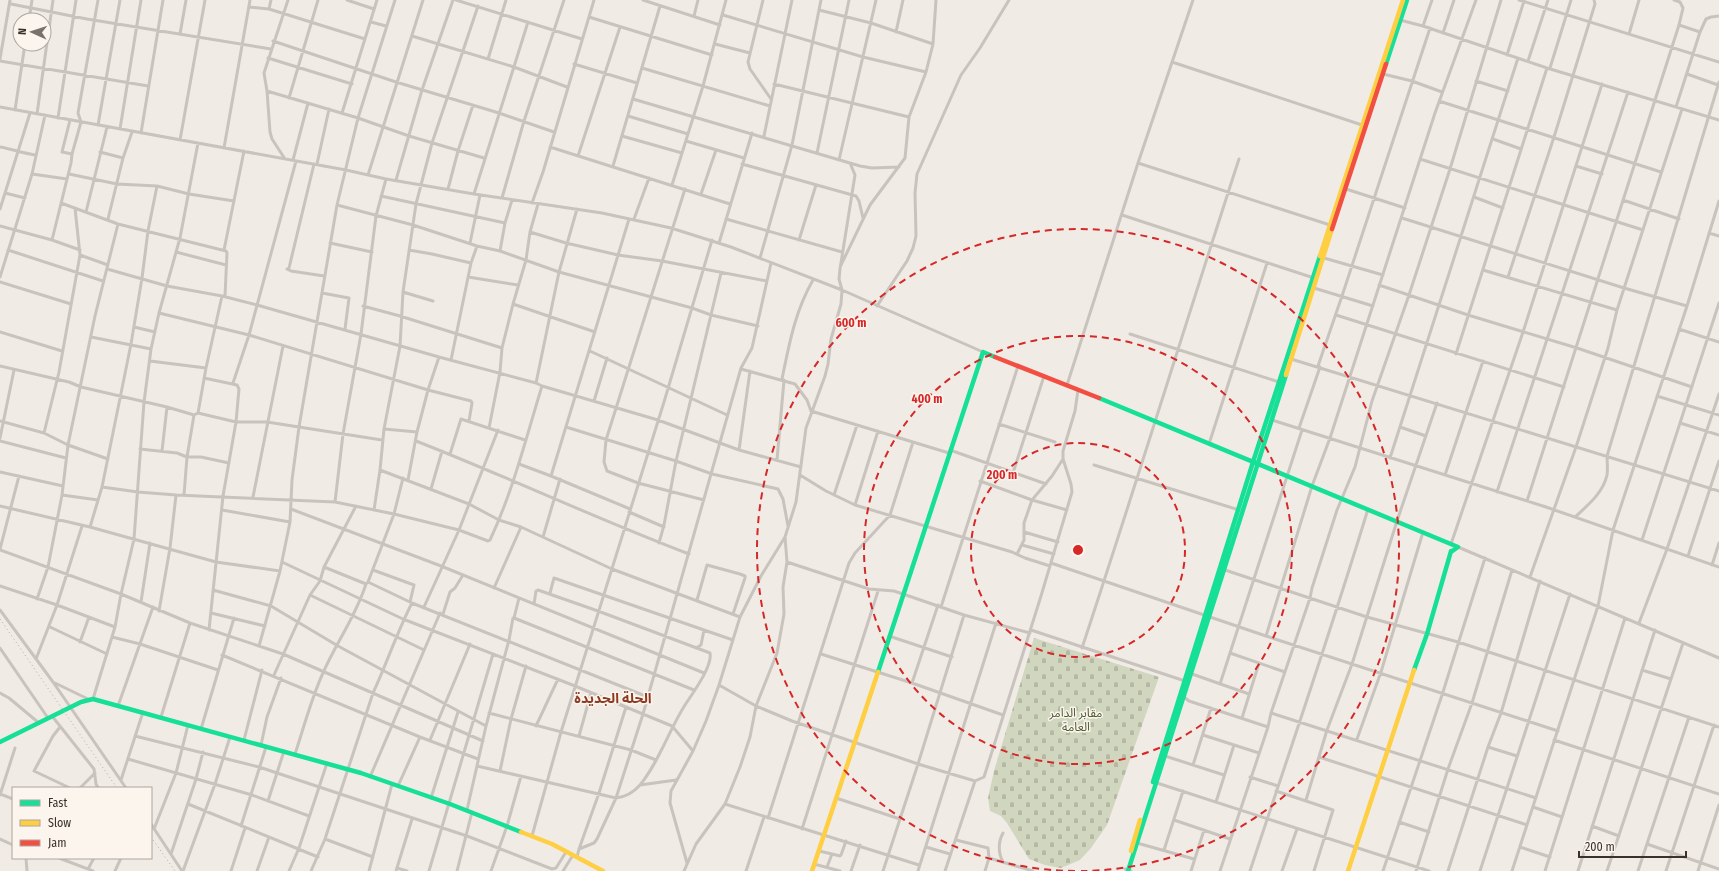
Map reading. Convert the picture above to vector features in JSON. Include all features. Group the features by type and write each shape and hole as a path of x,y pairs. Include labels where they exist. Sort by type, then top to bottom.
{"main road":[{"path":"1127,870 1183,696 1192,674 1239,510 1272,420 1383,74 1403,0"},
{"path":"1127,870 1137,843 1155,782 1165,756 1183,696 1185,681 1225,570 1279,382 1314,278 1362,125 1398,20 1407,0"},
{"path":"812,871 983,352 1067,385 1458,547"},
{"path":"1348,871 1387,749 1427,634 1451,552 1451,544"},
{"path":"1451,552 1458,547"},
{"path":"0,742 70,707 90,699 143,712 370,776 450,804 532,836 603,871"}],"street":[{"path":"30,12 32,0"},
{"path":"37,114 42,69 53,0"},
{"path":"58,118 76,0"},
{"path":"52,240 81,122 78,116 98,0"},
{"path":"98,125 120,0"},
{"path":"120,129 126,82 141,0"},
{"path":"142,133 162,0"},
{"path":"180,34 186,0"},
{"path":"180,140 206,0"},
{"path":"224,148 250,0"},
{"path":"269,9 271,0"},
{"path":"285,159 272,139 270,132 264,73 273,41 288,0"},
{"path":"289,98 318,0"},
{"path":"348,0 374,9"},
{"path":"342,114 377,0"},
{"path":"259,646 280,571 290,522 299,427 310,355 318,321 324,276 337,205 358,118 395,0"},
{"path":"368,175 423,0"},
{"path":"396,180 422,90 453,0"},
{"path":"456,0 582,39"},
{"path":"488,59 506,0"},
{"path":"502,198 524,121 564,0"},
{"path":"532,203 594,0"},
{"path":"642,0 720,25"},
{"path":"694,16 698,0"},
{"path":"672,185 703,86 726,0"},
{"path":"763,0 748,62 750,69 771,99"},
{"path":"764,136 792,0"},
{"path":"760,258 792,145 821,0"},
{"path":"817,153 849,0"},
{"path":"839,160 876,0"},
{"path":"896,32 903,0"},
{"path":"840,269 870,205 903,163 907,153 909,117 926,72 933,44 936,0"},
{"path":"877,306 913,248 916,236 915,192 917,174 961,75 980,48 1009,0"},
{"path":"1067,385 1138,163 1193,0"},
{"path":"1423,26 1432,0"},
{"path":"1443,33 1454,0"},
{"path":"1266,636 1282,588 1312,486 1330,438 1439,101 1476,0"},
{"path":"1220,871 1250,777 1268,727 1271,713 1286,672 1287,662 1295,646 1314,581 1342,498 1361,449 1365,428 1377,385 1396,334 1450,169 1501,0"},
{"path":"1519,0 1566,16 1719,62"},
{"path":"1528,61 1548,0"},
{"path":"1456,354 1570,0"},
{"path":"1508,277 1554,137 1595,4 1594,0"},
{"path":"1629,34 1639,0"},
{"path":"1527,501 1679,25 1683,8 1680,2 1674,0"},
{"path":"1507,55 1524,1"},
{"path":"148,86 64,73 0,60 10,2 74,16 242,45 271,48"},
{"path":"374,510 380,470 382,440 400,346 400,316 416,204 432,143 478,6"},
{"path":"613,166 660,6"},
{"path":"249,7 269,9 365,39"},
{"path":"818,10 871,23 933,44"},
{"path":"723,15 838,50 926,72"},
{"path":"1676,106 1700,32 1706,20 1711,17 1719,16"},
{"path":"589,17 712,55"},
{"path":"1398,20 1430,28 1507,55 1719,120"},
{"path":"371,22 386,26"},
{"path":"474,194 484,158 528,22"},
{"path":"1679,25 1700,32"},
{"path":"578,156 620,27"},
{"path":"1220,684 1287,476 1319,367 1430,28"},
{"path":"412,36 514,67 567,87"},
{"path":"273,41 396,82 524,121 554,132"},
{"path":"715,44 750,53"},
{"path":"15,110 23,52"},
{"path":"268,58 352,84"},
{"path":"1390,458 1518,58"},
{"path":"1172,62 1362,125"},
{"path":"574,64 637,83"},
{"path":"642,68 770,106"},
{"path":"1383,74 1412,81 1442,92"},
{"path":"1575,517 1594,500 1600,492 1607,475 1607,456 1679,219 1718,84 1687,74"},
{"path":"1476,81 1508,92"},
{"path":"774,84 909,117"},
{"path":"1451,544 1510,370 1602,84"},
{"path":"267,91 484,158"},
{"path":"1498,492 1628,92"},
{"path":"633,99 764,136 850,163 867,167 899,167"},
{"path":"1439,101 1661,172"},
{"path":"233,383 249,335 308,103"},
{"path":"448,189 458,151 473,105"},
{"path":"0,107 316,164 386,179 576,209 672,228 712,240 842,290 983,352"},
{"path":"1530,577 1576,446 1608,348 1617,310 1682,108"},
{"path":"324,276 291,272 287,269 289,268 329,110"},
{"path":"0,209 30,113"},
{"path":"0,277 16,230 32,174 45,115"},
{"path":"628,116 688,134"},
{"path":"70,120 62,152 72,154"},
{"path":"86,212 107,127"},
{"path":"108,219 123,158 132,132"},
{"path":"719,243 752,133"},
{"path":"622,136 682,153"},
{"path":"1492,139 1522,149"},
{"path":"686,141 744,158"},
{"path":"53,682 90,699 115,628 121,594 134,539 144,402 151,349 159,313 180,238 198,143"},
{"path":"0,147 35,155"},
{"path":"550,147 730,204"},
{"path":"701,194 716,150"},
{"path":"198,414 214,326 223,296 227,253 224,250 244,151"},
{"path":"100,152 123,158"},
{"path":"1082,648 1154,421 1179,350 1238,159"},
{"path":"1420,159 1642,230"},
{"path":"684,871 696,844 726,804 750,737 756,706 773,664 782,634 784,614 783,587 787,562 786,537 788,526 794,513 806,428 828,364 831,339 840,308 842,290 839,283 840,269 853,196 855,175 850,163"},
{"path":"1138,163 1330,225"},
{"path":"742,164 853,196 859,201 863,218"},
{"path":"1576,166 1602,174"},
{"path":"32,174 67,179"},
{"path":"69,174 117,184 157,186 189,194 234,201"},
{"path":"634,220 649,178"},
{"path":"335,502 343,434 361,334 363,306 376,216 380,196 386,179"},
{"path":"799,240 816,185"},
{"path":"90,527 102,487 131,344 148,231 157,186"},
{"path":"685,189 606,440 604,462 607,471 638,483 704,500"},
{"path":"1346,189 1404,208"},
{"path":"5,193 25,198"},
{"path":"470,243 480,195"},
{"path":"380,196 505,223"},
{"path":"1474,197 1503,208"},
{"path":"500,251 505,223 512,200"},
{"path":"1623,200 1679,219"},
{"path":"1512,871 1598,606 1613,530 1687,306 1719,201"},
{"path":"61,203 108,219 118,224 224,250"},
{"path":"489,428 500,372 502,348 526,260 530,232 538,204"},
{"path":"337,205 413,225 477,246 500,251 559,272 692,308 711,315 758,326"},
{"path":"44,433 57,379 80,255 74,208"},
{"path":"536,383 559,272 576,209"},
{"path":"1122,215 1314,278"},
{"path":"1402,218 1461,235 1598,280 1687,306"},
{"path":"552,476 629,219"},
{"path":"726,219 842,252"},
{"path":"37,599 48,567 62,495 68,445 103,281 118,224"},
{"path":"0,226 52,240 80,250"},
{"path":"530,232 566,243 618,255 662,261 767,281"},
{"path":"1709,233 1719,236"},
{"path":"532,836 561,732 668,388 712,240"},
{"path":"330,244 372,252"},
{"path":"451,360 455,334 471,263 477,246"},
{"path":"8,250 103,281"},
{"path":"409,250 471,263"},
{"path":"176,252 226,265"},
{"path":"80,255 108,265"},
{"path":"1324,258 1383,275"},
{"path":"579,849 594,843 597,839 616,798 655,673 741,369 752,348 771,263"},
{"path":"1209,444 1267,263"},
{"path":"107,269 167,286 223,296 318,321 439,357 500,372 658,420 739,450 801,468"},
{"path":"1483,270 1617,310"},
{"path":"659,543 664,527 683,429 721,273"},
{"path":"468,277 518,285"},
{"path":"777,460 783,380 796,317 800,304 813,280"},
{"path":"0,282 71,304"},
{"path":"1380,286 1522,332 1577,348 1692,387"},
{"path":"1314,288 1373,306"},
{"path":"403,292 433,301"},
{"path":"322,293 349,298 345,329"},
{"path":"1642,540 1665,474 1719,303"},
{"path":"513,304 595,332"},
{"path":"363,306 502,348"},
{"path":"159,313 249,335 310,355 393,378 428,390 471,401 472,404 469,421"},
{"path":"1336,315 1564,387"},
{"path":"134,327 155,332"},
{"path":"1679,330 1719,342"},
{"path":"0,332 62,351"},
{"path":"1130,334 1279,382"},
{"path":"91,337 151,349"},
{"path":"253,497 283,346"},
{"path":"590,351 727,416"},
{"path":"408,480 417,432 428,390 439,357"},
{"path":"594,401 607,358"},
{"path":"1292,359 1719,491"},
{"path":"150,361 206,368"},
{"path":"1445,475 1483,361"},
{"path":"0,366 57,379 81,387 167,407 194,415 198,414 236,422 267,422 382,440"},
{"path":"912,683 963,537 998,424 1018,366"},
{"path":"741,369 798,385 811,411 986,463 1046,484"},
{"path":"14,370 2,422 0,439 66,458"},
{"path":"739,450 750,371"},
{"path":"1014,473 1044,376"},
{"path":"204,378 233,383 237,385 239,389 236,422 223,496 209,630"},
{"path":"102,487 176,495 253,497 335,502 394,514 459,530 488,541 490,540 499,520 519,464 542,386"},
{"path":"719,685 756,706 832,735 918,764 950,772 975,781 984,777 1051,565 1072,492 1063,459 1063,451 1075,411 1078,390"},
{"path":"1639,623 1691,482 1719,394"},
{"path":"1657,396 1719,415"},
{"path":"1306,800 1327,730 1352,664 1397,521 1437,403"},
{"path":"162,451 167,407"},
{"path":"184,495 187,457 194,415"},
{"path":"450,454 460,420 462,418 525,440"},
{"path":"1272,420 1527,501 1719,567"},
{"path":"2,422 44,433 68,445 108,459"},
{"path":"1680,423 1719,435"},
{"path":"998,424 1055,442"},
{"path":"834,495 857,425"},
{"path":"566,427 676,461 712,474 778,489 783,498 788,526"},
{"path":"1400,427 1426,436"},
{"path":"384,429 417,432"},
{"path":"424,608 441,566 459,530 498,430"},
{"path":"855,505 878,431"},
{"path":"416,441 484,467 512,481 553,497 624,529 689,554"},
{"path":"746,871 798,723 849,563 855,553 890,515 914,442"},
{"path":"140,449 177,453 187,457 201,456 229,462"},
{"path":"431,489 442,451"},
{"path":"1018,554 1022,545 1024,523 1032,500 1046,484 1063,459"},
{"path":"1688,556 1719,461"},
{"path":"519,464 560,479 664,527"},
{"path":"1094,465 1239,510"},
{"path":"380,470 469,504 499,520 521,527 612,569 740,617"},
{"path":"0,472 63,486"},
{"path":"800,475 834,495 855,505 1104,581 1295,646 1443,692 1558,731"},
{"path":"19,476 0,550 121,594 190,624 283,654 373,692 437,722 470,734 483,741"},
{"path":"295,754 323,672 338,646 373,570 394,514 403,478"},
{"path":"542,537 553,497 560,479"},
{"path":"980,481 1032,500 1067,510"},
{"path":"62,495 98,500"},
{"path":"159,611 170,548 176,495"},
{"path":"0,506 90,527 216,562 280,571"},
{"path":"274,675 310,595 320,581 324,567 356,506"},
{"path":"291,509 441,566 704,673"},
{"path":"1250,871 1323,654 1368,509"},
{"path":"222,510 290,522"},
{"path":"36,659 58,605 82,526"},
{"path":"494,588 521,527"},
{"path":"1024,532 1058,542"},
{"path":"1356,740 1381,672 1423,532"},
{"path":"687,862 670,803 671,791 693,751 719,685 740,617 760,576 786,537"},
{"path":"141,602 150,543"},
{"path":"1712,565 1719,543"},
{"path":"1022,545 1054,554"},
{"path":"1458,547 1719,658"},
{"path":"1383,871 1443,692 1485,558"},
{"path":"282,562 403,619 526,666 672,726 693,751"},
{"path":"787,562 878,591 894,591 964,615 1030,632 1185,681"},
{"path":"697,600 707,565 740,574 745,578 733,614"},
{"path":"324,567 648,697"},
{"path":"311,871 325,839 373,692 384,671 403,619 411,602 414,585 373,570"},
{"path":"1225,570 1367,617 1458,642 1719,727"},
{"path":"1417,869 1448,769 1472,703 1512,570"},
{"path":"370,776 450,592 455,588 463,575"},
{"path":"550,593 554,578 604,594 670,619 733,640"},
{"path":"1448,871 1488,747 1501,712 1540,581"},
{"path":"0,586 58,605 115,628"},
{"path":"213,590 271,606 338,646 486,726"},
{"path":"477,766 616,798 624,797 633,792 640,785 656,760 672,726 704,673 711,654 550,593 537,590 534,604"},
{"path":"802,829 878,591"},
{"path":"1480,871 1570,594"},
{"path":"310,595 424,650"},
{"path":"457,871 467,836 478,759 519,598"},
{"path":"118,706 153,607"},
{"path":"0,610 53,682 125,787"},
{"path":"211,612 265,626"},
{"path":"883,871 952,657 964,615"},
{"path":"80,642 89,617"},
{"path":"201,729 234,618"},
{"path":"514,618 655,673 694,690"},
{"path":"1545,871 1625,618"},
{"path":"918,871 996,623"},
{"path":"161,717 190,624"},
{"path":"50,627 107,654"},
{"path":"696,648 701,645 704,630"},
{"path":"1578,871 1655,630"},
{"path":"889,636 952,657"},
{"path":"112,637 140,644 218,670"},
{"path":"1607,871 1683,643"},
{"path":"430,740 470,644"},
{"path":"0,648 50,717 94,769 98,787"},
{"path":"1230,653 1286,672"},
{"path":"429,871 493,654"},
{"path":"821,654 912,683 940,694 972,703 1003,715"},
{"path":"222,655 478,759"},
{"path":"1242,718 1259,663"},
{"path":"500,771 511,719 526,666"},
{"path":"244,740 262,670"},
{"path":"1642,670 1671,679"},
{"path":"1192,674 1249,694"},
{"path":"261,745 267,717 281,678"},
{"path":"536,726 558,679"},
{"path":"0,693 9,698 39,723"},
{"path":"579,736 591,693"},
{"path":"1183,696 1188,701 1268,727"},
{"path":"563,871 579,849 599,793 626,707"},
{"path":"1193,765 1204,735 1211,708"},
{"path":"121,780 143,712"},
{"path":"431,798 458,712"},
{"path":"489,713 631,750 656,760"},
{"path":"1271,713 1420,759 1536,798"},
{"path":"1638,871 1689,717"},
{"path":"154,829 176,773 188,725"},
{"path":"1666,871 1714,725"},
{"path":"60,727 53,736 34,771 68,787"},
{"path":"1204,735 1259,753"},
{"path":"135,736 260,767 319,786 384,810 467,836 554,869 566,852"},
{"path":"398,786 420,736"},
{"path":"183,871 215,784 230,737"},
{"path":"1554,740 1719,794"},
{"path":"1216,802 1234,745"},
{"path":"241,826 252,795 266,746"},
{"path":"1488,747 1517,756"},
{"path":"12,798 0,794 15,748"},
{"path":"268,801 284,751"},
{"path":"171,854 196,779 203,752"},
{"path":"1165,756 1224,775"},
{"path":"1319,757 1527,825"},
{"path":"128,759 252,795 309,816"},
{"path":"289,871 299,848 327,763"},
{"path":"81,787 95,773"},
{"path":"491,871 507,826 521,776"},
{"path":"1250,777 1278,786"},
{"path":"640,785 676,780"},
{"path":"945,871 975,781"},
{"path":"1155,782 1417,869 1429,871"},
{"path":"369,871 392,784"},
{"path":"1164,850 1183,791"},
{"path":"1276,791 1333,810 1314,871"},
{"path":"836,798 900,819"},
{"path":"188,804 318,857"},
{"path":"726,804 802,829 860,845 888,856 919,865"},
{"path":"1698,871 1719,805"},
{"path":"1533,807 1562,817"},
{"path":"407,871 397,870 412,819"},
{"path":"1174,820 1230,839"},
{"path":"1399,822 1429,832"},
{"path":"152,826 183,871"},
{"path":"1592,826 1618,836"},
{"path":"231,871 245,828"},
{"path":"1282,871 1297,829"},
{"path":"1191,871 1204,830"},
{"path":"1003,833 1000,840 999,850 1000,857 1003,862"},
{"path":"257,871 269,837"},
{"path":"0,839 12,844"},
{"path":"325,839 373,856"},
{"path":"956,840 988,848 989,858 985,871"},
{"path":"818,851 840,856 842,855 846,841"},
{"path":"1137,843 1194,859"},
{"path":"1647,844 1719,869"},
{"path":"851,871 860,845"},
{"path":"926,847 950,854"},
{"path":"1520,847 1550,857"},
{"path":"827,867 832,854"},
{"path":"989,858 1033,871"},
{"path":"26,859 27,871"},
{"path":"62,859 93,871"},
{"path":"88,869 93,859"},
{"path":"115,871 121,859"},
{"path":"814,864 840,871"}],"green space":[{"name":"مقابر الدامر العامة","path":"1034,638 1159,677 1107,825 1091,848 1080,860 1061,868 1045,865 1029,859 1007,823 1001,816 990,811 988,798 994,771"}],"railway":[{"path":"0,619 116,787"},
{"path":"152,838 175,871"}],"traffic: fast":[{"path":"1386,64 1407,0"},
{"path":"1153,782 1253,462 1320,256"},
{"path":"878,672 983,352 995,357"},
{"path":"1128,871 1286,375"},
{"path":"1099,398 1458,547 1451,552"},
{"path":"1414,670 1427,634 1451,551"},
{"path":"0,742 81,702 93,699 361,773 450,804 521,832"}],"traffic: slow":[{"path":"1320,256 1403,0"},
{"path":"1286,375 1332,229"},
{"path":"1348,871 1414,670"},
{"path":"812,871 878,672"},
{"path":"1131,851 1140,820"},
{"path":"521,832 552,844 603,871"}],"traffic: jam":[{"path":"1332,229 1386,64"},
{"path":"995,357 1099,398"}],"district":[{"name":"الحلة الجديدة","path":"613,698"}]}
